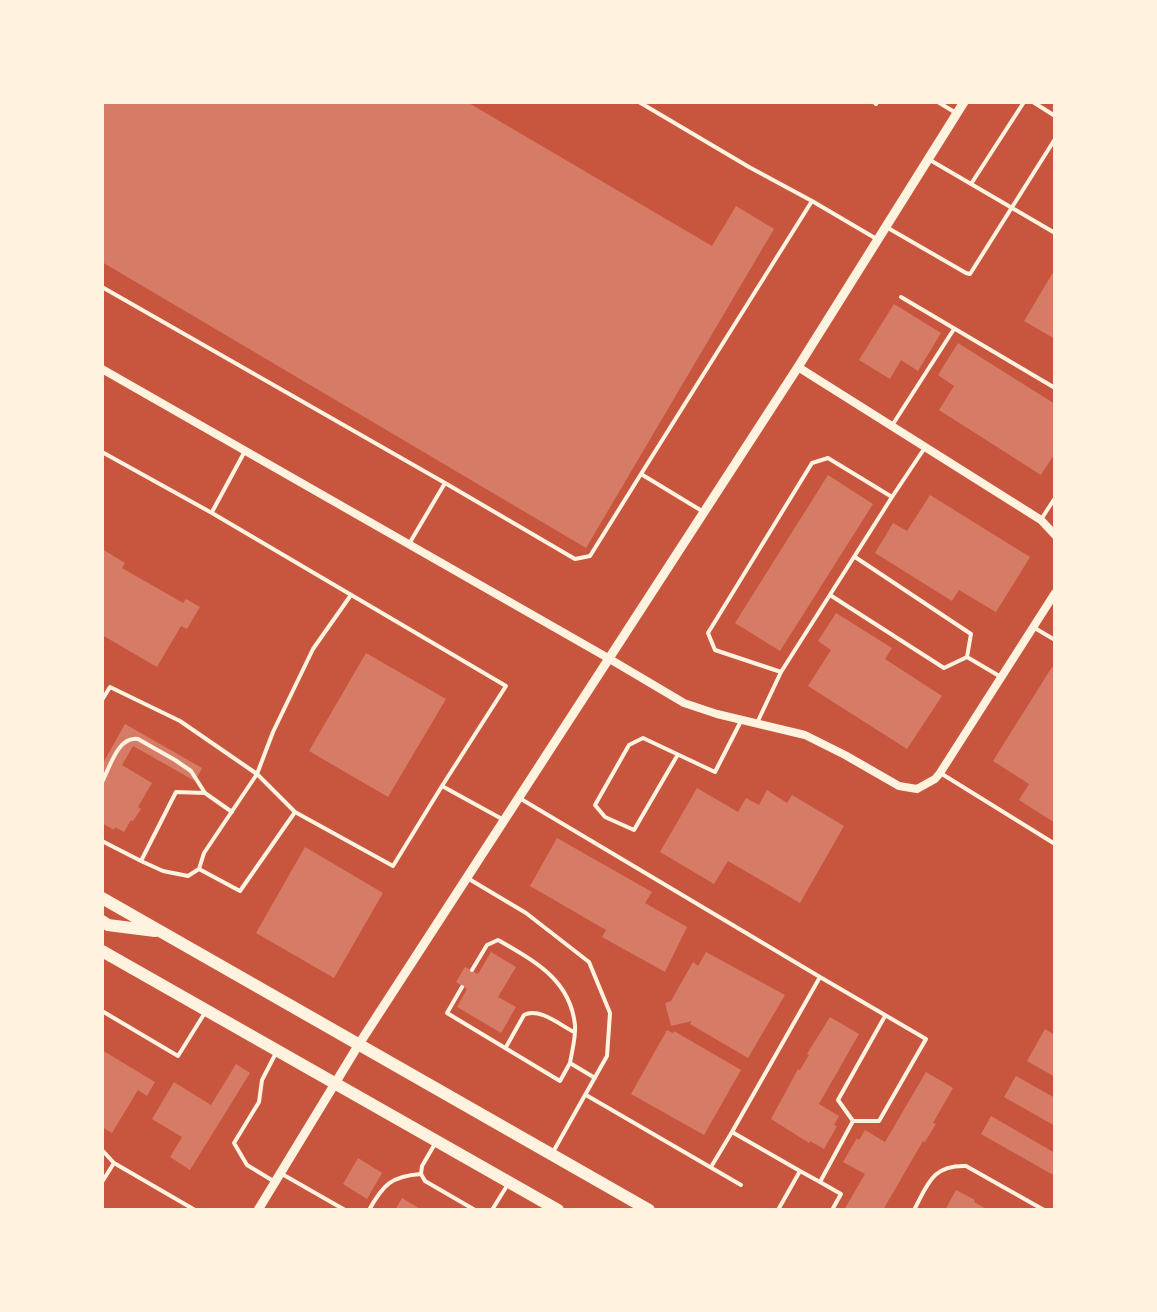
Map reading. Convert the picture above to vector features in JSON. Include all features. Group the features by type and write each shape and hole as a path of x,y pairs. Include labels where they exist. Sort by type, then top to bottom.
{"main road":[{"path":"102,898 649,1210"},
{"path":"102,921 108,925 162,932"},
{"path":"102,951 558,1210"}],"street":[{"path":"258,1210 359,1044 798,367 964,102"},
{"path":"798,367 1041,520 1055,535"},
{"path":"102,369 684,703 805,735 899,786 917,789 940,773 1055,593"}],"lane":[{"path":"639,102 877,239"},
{"path":"938,102 957,113"},
{"path":"971,184 1024,102"},
{"path":"1033,102 1055,116"},
{"path":"886,226 970,274 1055,139"},
{"path":"928,159 1055,233"},
{"path":"102,287 575,559 590,556 812,201"},
{"path":"901,297 1055,388"},
{"path":"891,426 954,329"},
{"path":"757,723 781,672 925,448"},
{"path":"212,513 245,451"},
{"path":"102,452 506,686 393,866 295,812 257,774 180,721 102,684"},
{"path":"781,672 715,650 708,633 812,463 828,458 892,497"},
{"path":"641,474 704,512"},
{"path":"408,544 445,483"},
{"path":"1041,520 1055,498"},
{"path":"855,557 971,634 967,657"},
{"path":"102,841 163,871 188,876 199,869 204,853 257,774 273,732 313,649 351,595"},
{"path":"830,595 944,668 967,657"},
{"path":"1033,627 1055,640"},
{"path":"967,657 1001,677"},
{"path":"102,700 110,687"},
{"path":"677,756 634,830 605,817 595,805 629,745 643,738 715,772 742,719"},
{"path":"102,782 126,740 138,739 191,771 205,793 232,812"},
{"path":"940,773 1055,844"},
{"path":"442,786 504,820"},
{"path":"141,861 176,792 205,793"},
{"path":"519,797 926,1039 879,1121 853,1121"},
{"path":"199,869 240,891 295,812"},
{"path":"467,877 526,913 589,962 610,1013 607,1056 552,1154"},
{"path":"462,987 447,1013 560,1081 570,1063 575,1028 569,999 552,975 498,940 487,945 472,970"},
{"path":"711,1167 820,977"},
{"path":"102,1011 178,1056 206,1010"},
{"path":"505,1048 528,1012 537,1012 574,1032"},
{"path":"853,1121 838,1100 886,1016"},
{"path":"278,1051 262,1080 259,1102 234,1143 247,1165 345,1210"},
{"path":"570,1063 595,1078"},
{"path":"586,1095 741,1185"},
{"path":"820,1182 853,1121"},
{"path":"732,1132 841,1194 832,1210"},
{"path":"437,1141 422,1166 421,1174 425,1181 475,1210"},
{"path":"102,1150 114,1163 195,1210"},
{"path":"102,1182 114,1163"},
{"path":"914,1210 932,1177 943,1168 956,1166 966,1166 1044,1210"},
{"path":"778,1210 800,1171"},
{"path":"369,1210 379,1193 392,1180 421,1174"},
{"path":"492,1210 509,1182"}],"building":[{"path":"102,102 467,102 712,246 736,206 774,229 586,548 102,262"},
{"path":"1055,269 1055,339 1024,321"},
{"path":"894,304 941,333 918,371 901,360 890,379 859,360"},
{"path":"958,343 1055,404 1055,453 1041,475 939,410 954,386 938,375"},
{"path":"828,475 873,504 780,651 735,623"},
{"path":"930,495 1030,557 996,612 959,590 952,601 875,553 893,523 907,531"},
{"path":"102,549 125,563 122,568 183,603 186,599 200,607 187,629 181,626 157,667 102,635"},
{"path":"836,613 892,648 885,659 942,696 907,749 808,686 831,650 818,641"},
{"path":"366,653 446,699 388,797 309,751"},
{"path":"1052,667 1055,669 1055,823 1019,800 1029,784 993,761"},
{"path":"125,724 202,768 195,781 133,746 122,765 152,783 138,807 141,809 124,832 102,823 102,765"},
{"path":"697,788 738,812 746,798 759,805 767,790 787,803 792,795 844,826 800,903 728,861 714,884 660,852"},
{"path":"557,838 652,892 645,903 687,927 665,972 602,937 606,930 530,886"},
{"path":"305,847 383,893 334,978 256,933"},
{"path":"491,952 516,967 498,997 516,1007 501,1033 457,1007 467,989 456,982 465,967 478,974"},
{"path":"706,952 785,995 748,1058 690,1024 692,1021 671,1026 665,1003 671,1001 693,962 698,966"},
{"path":"830,1017 859,1034 819,1104 839,1116 824,1149 771,1119"},
{"path":"1045,1029 1055,1035 1055,1077 1027,1061"},
{"path":"667,1030 674,1031 741,1070 704,1135 631,1094"},
{"path":"102,1050 155,1082 147,1096 138,1090 112,1133 102,1127"},
{"path":"236,1064 250,1073 190,1170 170,1157 182,1137 152,1119 174,1082 211,1105"},
{"path":"926,1072 953,1088 933,1123 936,1124 883,1210 844,1210 865,1174 843,1162 857,1138 859,1140 865,1130 885,1142"},
{"path":"1016,1076 1055,1098 1055,1126 1004,1097"},
{"path":"991,1116 1055,1153 1055,1176 981,1134"},
{"path":"358,1158 382,1173 367,1199 343,1184"},
{"path":"956,1190 975,1200 988,1210 945,1210"},
{"path":"402,1198 422,1210 395,1210"}]}
